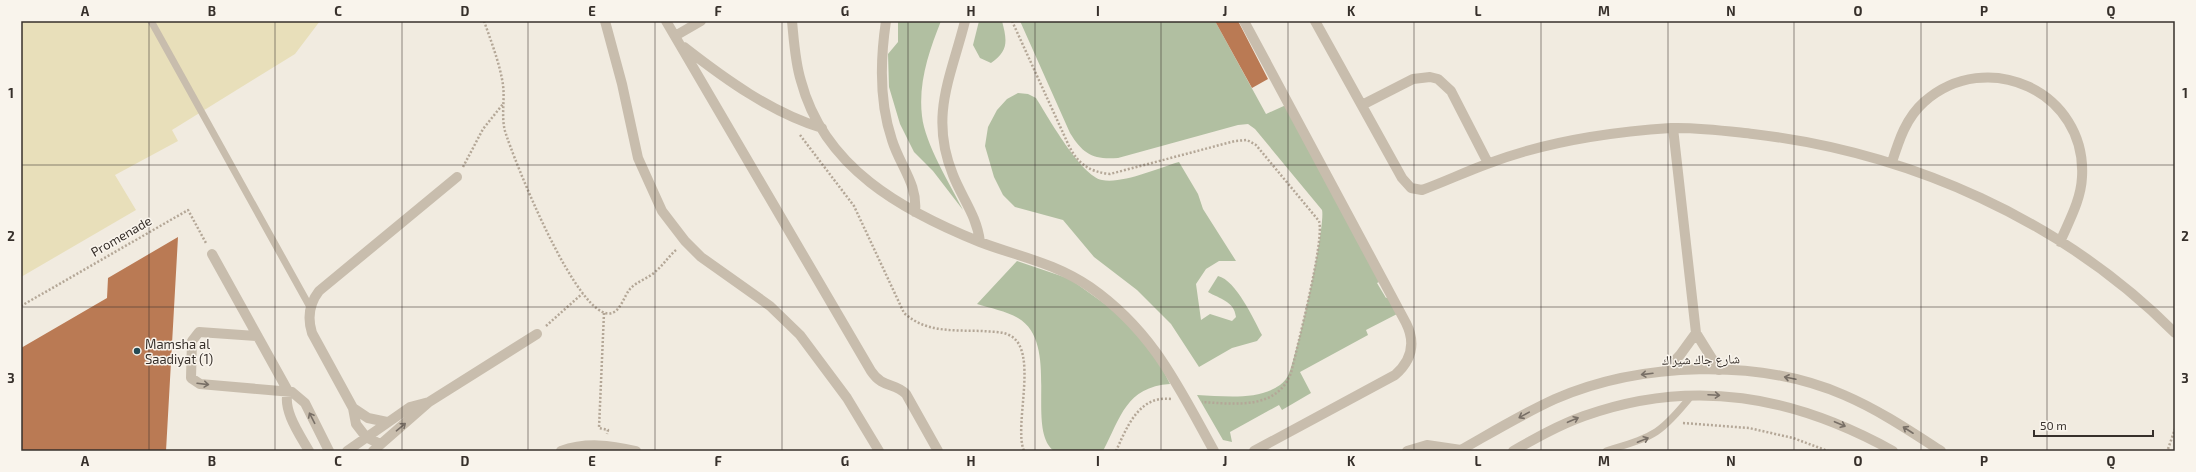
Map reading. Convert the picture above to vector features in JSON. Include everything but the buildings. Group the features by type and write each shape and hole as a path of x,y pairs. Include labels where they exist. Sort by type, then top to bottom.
{"street":[{"path":"605,21 622,84 638,158 662,210 685,242 715,269 770,306 800,335 839,386 879,451"},
{"path":"666,21 874,374 882,383 898,388 906,394 938,451"},
{"path":"677,40 701,21"},
{"path":"792,21 801,81 808,102 822,128 843,157 858,173 886,195 915,212 980,242 1045,263 1067,273 1108,300 1143,334 1158,353 1187,401 1214,451"},
{"path":"886,21 882,69 884,109 892,142 913,184 916,203 915,212"},
{"path":"965,21 944,92 942,124 947,158 953,175 974,214 980,242"},
{"path":"1244,21 1406,323 1412,341 1408,360 1395,375 1254,451"},
{"path":"1315,21 1402,178 1412,188 1422,190 1488,163 1556,144 1610,134 1673,128 1728,131 1784,138 1838,148 1892,162 1950,184 1985,201 2060,242 2095,264 2128,289 2175,332"},
{"path":"677,40 723,76 785,112 822,128"},
{"path":"1362,105 1413,79 1430,77 1438,79 1451,91 1488,163"},
{"path":"1892,162 1904,127 1913,114 1935,93 1964,80 1979,77 1995,77 2025,84 2039,92 2060,110 2076,135 2080,148 2082,163 2080,192 2060,242"},
{"path":"1673,128 1696,333 1719,370"},
{"path":"457,177 319,291 310,307 310,325 312,333 352,408 356,424 377,448 429,402 537,334"},
{"path":"212,254 288,391 286,397 289,411 309,451"},
{"path":"257,336 199,332 192,342 191,378 200,384 288,391 297,395 305,403 329,451"},
{"path":"1665,372 1696,333"},
{"name":"شارع جاك شيراك","path":"1460,451 1530,412 1582,388 1633,376 1665,372 1719,370 1773,374 1814,384 1843,394 1884,414 1941,451"},
{"path":"1514,451 1560,426 1602,410 1633,402 1692,395 1737,397 1791,406 1816,414 1850,428 1893,451"},
{"path":"347,451 410,407 429,402"},
{"path":"352,408 368,418 387,422"},
{"path":"561,451 580,446 606,445 636,451"},
{"path":"1407,451 1427,445 1460,451"}],"lane":[{"path":"151,21 310,307"},
{"path":"1606,451 1646,439 1671,421 1692,395"}],"path":[{"path":"484,21 503,85 504,128 515,161 531,199 561,258 583,293 597,310 604,313 612,313 618,309 631,288 658,270 685,242"},
{"path":"1012,21 1069,146 1080,163 1093,171 1110,174 1235,141 1247,140 1256,145 1319,221 1321,230 1314,269 1291,373 1283,389 1275,395 1260,402 1226,403 1187,401 1166,398 1158,400 1144,406 1132,419 1116,451"},
{"path":"457,177 483,129 503,104"},
{"path":"785,112 813,152 839,183 854,206 904,314 914,322 929,328 1002,333 1015,339 1019,344 1023,358 1024,394 1022,438 1024,451"},
{"name":"Promenade","path":"21,306 188,210 212,254"},
{"path":"537,334 583,293"},
{"path":"604,313 599,428 608,430 606,445"},
{"path":"1671,421 1702,426 1749,428 1793,438 1828,451"},
{"path":"2168,449 2175,429"}],"green space":[{"path":"898,21 941,21 932,44 923,79 921,104 922,116 924,127 933,151 963,210 933,171 914,152 900,124 889,87 888,54 898,42"},
{"path":"979,21 1002,21 1005,34 1004,49 997,59 991,63 980,58 973,45"},
{"path":"1020,21 1215,21 1266,114 1286,105 1383,280 1377,283 1386,298 1390,296 1399,313 1366,330 1368,335 1300,372 1311,393 1282,410 1279,405 1230,432 1232,442 1223,440 1197,395 1251,395 1271,390 1280,385 1287,378 1298,342 1310,290 1320,239 1322,210 1255,129 1248,124 1238,125 1118,158 1095,157 1084,151 1070,133"},
{"path":"1018,93 1028,94 1036,98 1075,157 1094,176 1102,180 1110,181 1130,178 1179,162 1198,194 1203,209 1236,261 1219,261 1206,269 1196,284 1201,320 1210,314 1232,321 1236,317 1232,307 1226,301 1208,292 1218,276 1225,279 1238,292 1244,301 1262,335 1257,341 1232,348 1199,367 1171,324 1137,290 1094,257 1063,220 1015,207 1003,195 994,177 985,146 988,127 997,110 1007,99"},
{"path":"1017,261 1070,279 1116,312 1156,356 1170,384 1155,386 1134,398 1121,416 1103,451 1054,451 1046,440 1042,425 1041,366 1038,346 1031,330 1018,318 977,304"}],"sand":[{"path":"21,21 320,21 295,54 172,130 178,141 115,175 136,210 21,277"}],"place":[{"name":"Mamsha al Saadiyat (1)","path":"137,351"}]}
